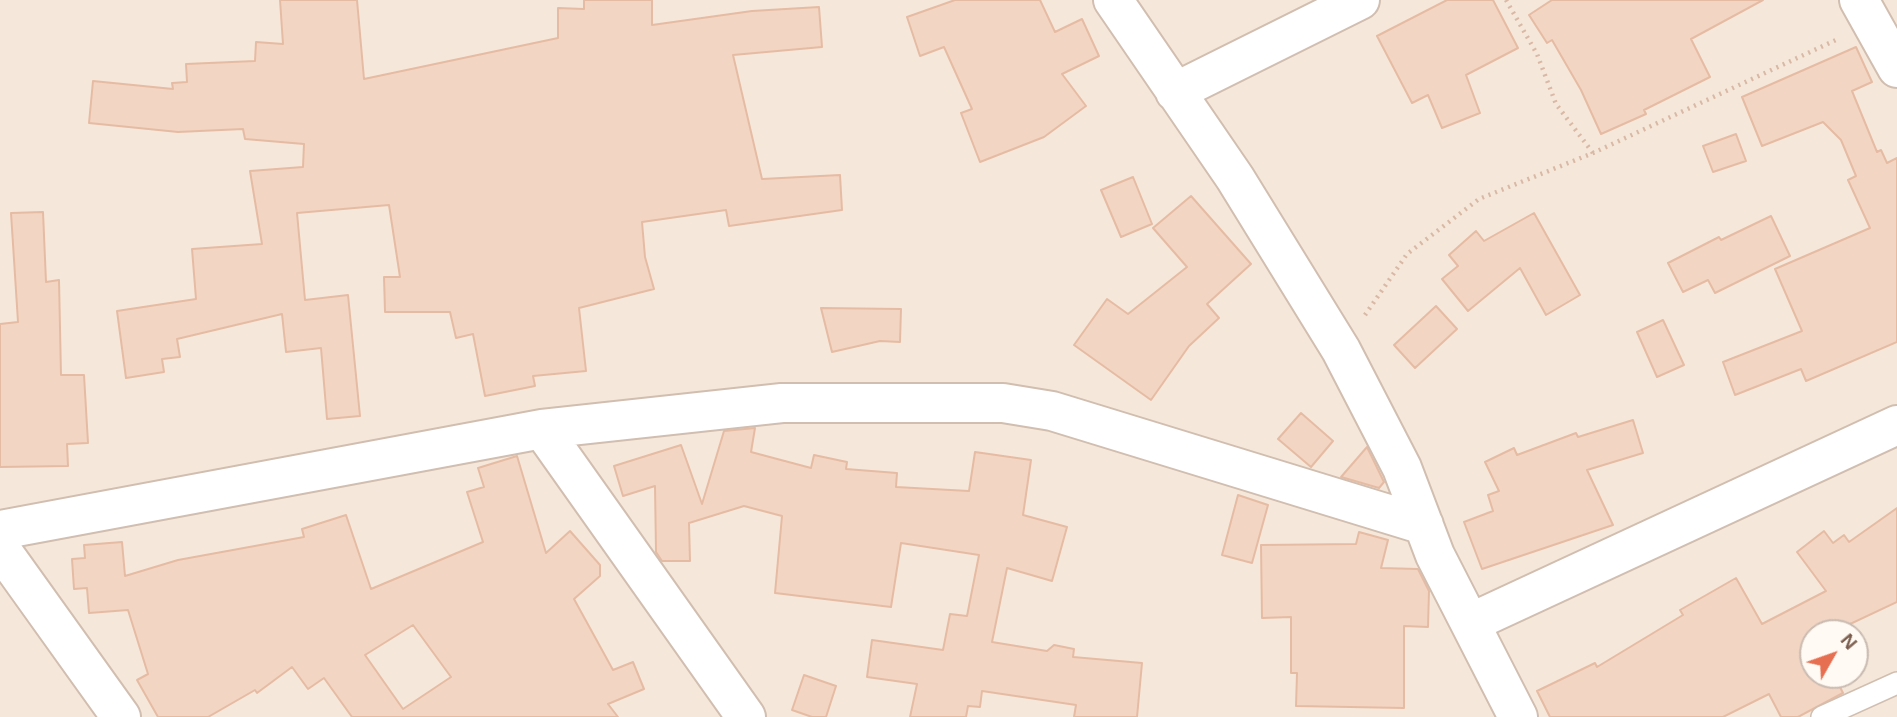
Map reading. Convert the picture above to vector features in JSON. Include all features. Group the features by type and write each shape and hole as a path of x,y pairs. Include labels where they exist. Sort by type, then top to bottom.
{"street":[{"path":"1113,0 1235,177 1341,350 1402,468 1435,555 1518,717"},
{"path":"1175,92 1360,0"},
{"path":"1865,11 1897,68"},
{"path":"0,530 542,429 782,403 1003,403 1052,411 1424,525"},
{"path":"1470,623 1897,425"},
{"path":"542,429 746,717"},
{"path":"0,548 121,717"}],"lane":[{"path":"1822,717 1897,683"}],"path":[{"path":"1506,0 1537,54 1556,104 1593,153"},
{"path":"1341,350 1407,254 1479,199 1593,153 1865,11"}],"shaded area":[{"path":"0,0 1897,0 1897,717 0,717"}],"building":[{"path":"280,0 357,0 364,79 558,38 558,8 584,9 584,0 652,0 652,25 752,11 819,7 822,47 733,55 762,179 840,175 842,210 729,226 726,210 642,222 645,257 654,289 579,308 586,371 533,376 535,386 485,396 473,334 456,338 450,312 385,312 384,277 400,277 389,205 297,213 305,300 348,295 360,416 327,419 321,348 286,352 282,314 177,339 180,357 162,359 164,372 126,378 117,311 196,299 192,249 262,244 250,171 303,167 304,144 245,139 243,129 178,132 89,123 93,81 173,89 172,83 187,82 186,64 255,61 256,42 283,44"},
{"path":"955,0 1040,0 1055,32 1082,19 1099,56 1062,74 1086,106 1044,137 980,162 961,113 972,109 944,47 920,56 907,17"},
{"path":"1447,0 1493,0 1518,48 1466,75 1480,113 1442,128 1428,95 1412,103 1377,36"},
{"path":"1552,0 1763,0 1691,39 1710,77 1644,110 1646,114 1601,134 1581,90 1552,40 1547,43 1529,15"},
{"path":"1856,47 1872,82 1852,91 1877,152 1881,150 1887,163 1897,158 1897,342 1806,381 1801,369 1735,395 1723,362 1802,331 1775,269 1870,228 1848,180 1856,176 1841,140 1823,122 1762,146 1742,97"},
{"path":"1736,134 1746,161 1713,172 1703,146"},
{"path":"1133,177 1152,224 1121,237 1101,190"},
{"path":"1191,196 1251,264 1207,304 1219,318 1189,346 1151,400 1074,345 1107,299 1128,314 1187,267 1153,228"},
{"path":"43,212 46,282 59,280 61,375 84,375 88,443 67,444 68,466 0,467 0,324 18,322 11,213"},
{"path":"1534,213 1580,295 1546,315 1520,268 1468,311 1442,279 1458,266 1449,255 1476,231 1484,241"},
{"path":"1771,216 1790,256 1715,293 1708,280 1683,292 1668,263 1719,237 1721,240"},
{"path":"1436,306 1457,329 1415,368 1394,345"},
{"path":"821,308 901,309 900,342 880,341 832,352"},
{"path":"1663,320 1684,365 1657,377 1637,332"},
{"path":"1301,413 1333,441 1311,467 1278,439"},
{"path":"1633,420 1643,453 1587,470 1613,525 1482,569 1464,522 1493,511 1488,495 1499,491 1485,462 1514,448 1517,455 1576,433 1578,437"},
{"path":"755,428 751,452 811,468 814,455 847,462 846,469 897,473 896,487 969,491 975,452 1031,460 1023,515 1067,527 1052,581 1007,568 992,642 1047,651 1054,645 1074,649 1073,657 1142,663 1137,717 1074,717 1076,705 982,691 980,707 968,706 966,717 910,717 917,684 867,677 872,640 943,650 950,614 967,616 979,555 901,543 891,607 775,593 782,516 744,506 689,523 690,561 662,561 656,552 655,486 623,496 614,466 681,445 702,504 724,431"},
{"path":"1367,447 1384,482 1379,488 1341,477"},
{"path":"517,456 546,553 570,531 600,565 600,576 574,599 613,670 633,662 644,689 608,704 618,717 352,717 324,678 308,689 292,667 257,693 255,690 208,717 158,717 137,680 148,674 128,610 89,613 87,588 74,589 72,559 85,558 84,545 122,542 125,576 178,560 304,537 302,529 346,515 371,589 483,542 467,492 484,487 478,468","holes":["413,625 451,677 403,709 365,655"]},
{"path":"1238,495 1268,505 1252,563 1222,555"},
{"path":"1897,508 1897,602 1861,619 1799,619 1799,689 1841,689 1843,693 1798,717 1781,717 1769,694 1723,717 1550,717 1537,691 1595,663 1597,667 1683,615 1680,610 1736,578 1762,624 1826,591 1797,552 1824,531 1833,543 1844,535 1849,542"},
{"path":"1359,532 1388,540 1381,568 1418,569 1429,591 1428,627 1404,626 1404,708 1296,706 1297,673 1291,673 1291,617 1262,618 1261,545 1356,544"},
{"path":"804,675 836,686 826,717 812,717 792,710"}]}
